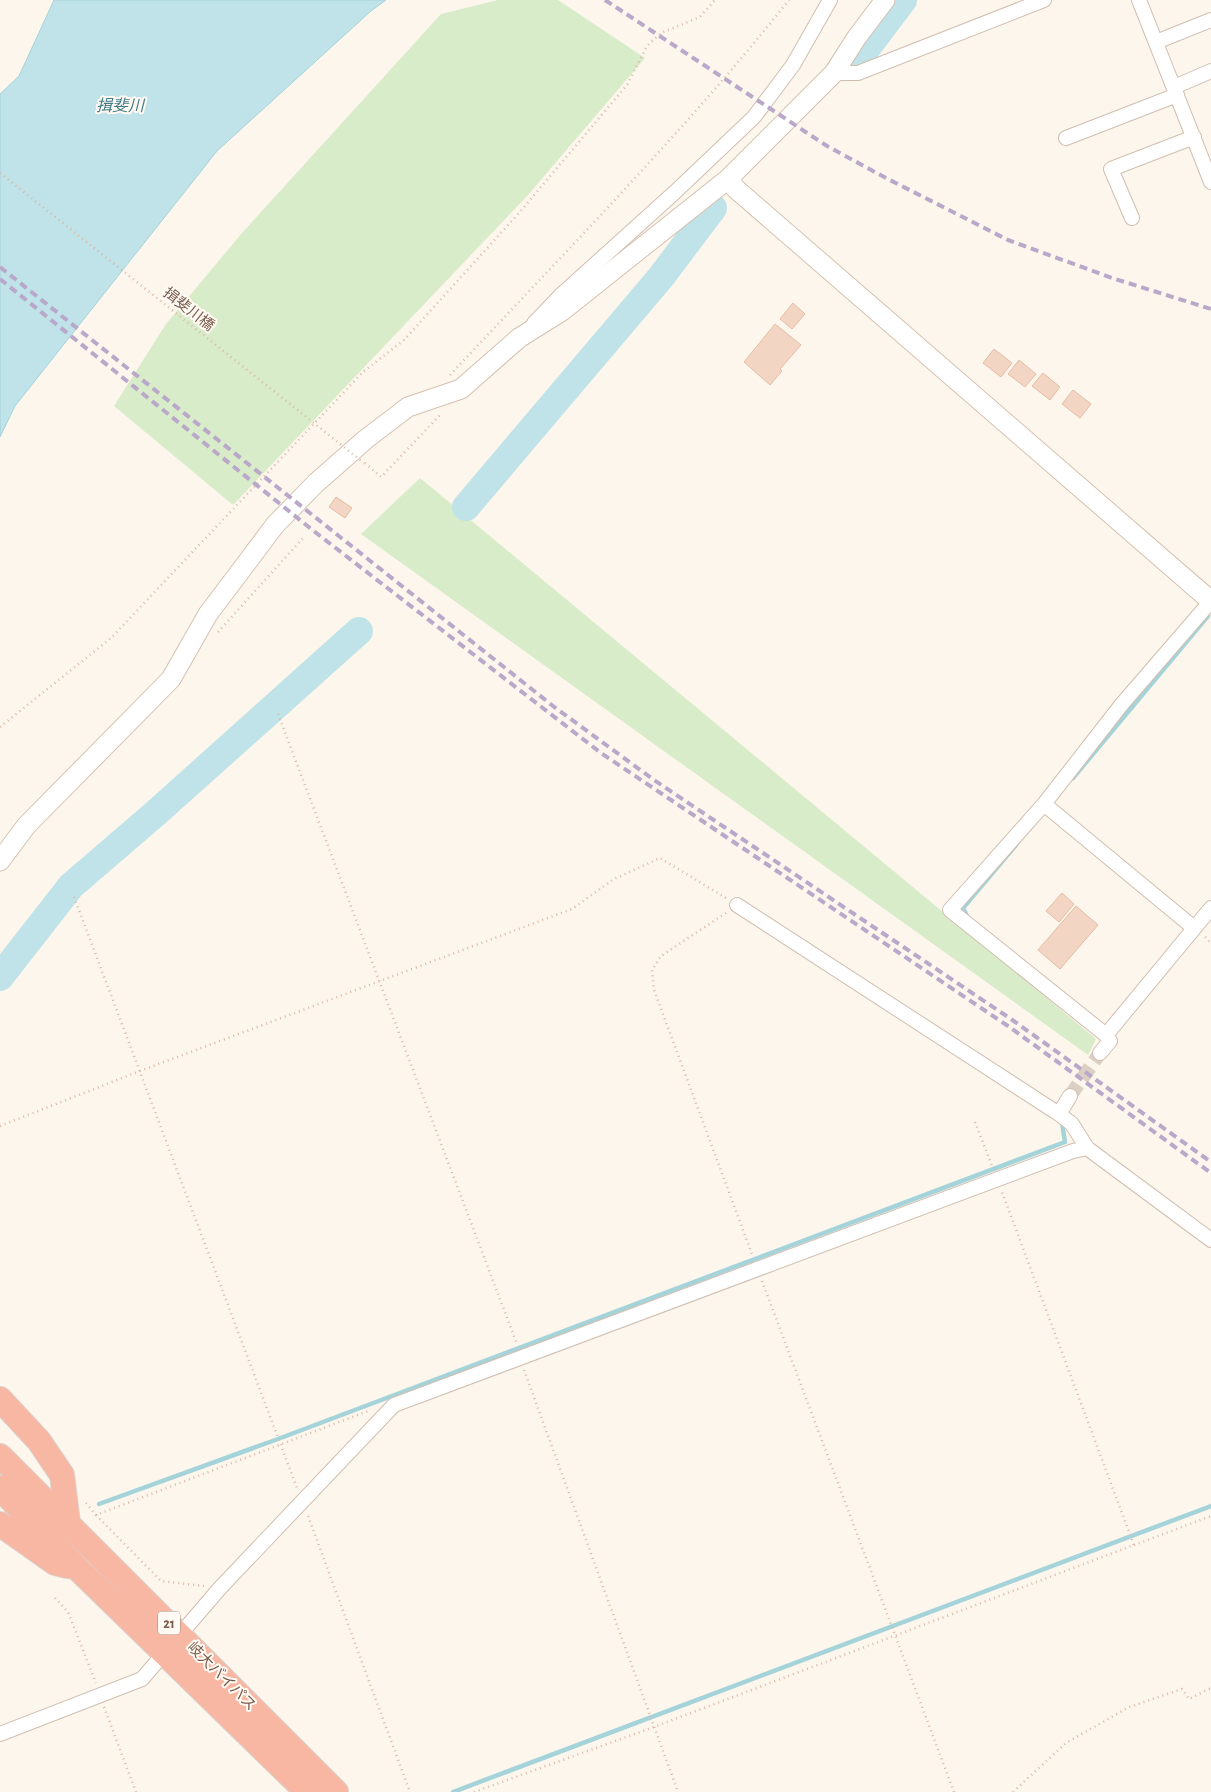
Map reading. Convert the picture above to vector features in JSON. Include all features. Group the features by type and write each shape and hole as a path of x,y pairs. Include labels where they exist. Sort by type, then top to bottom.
{"highway":[{"path":"0,1399 39,1441 62,1475 68,1523"},
{"name":"岐大バイパス","path":"0,1456 336,1792"},
{"name":"岐大バイパス","path":"0,1488 78,1569 307,1792"},
{"path":"0,1524 55,1563 78,1569"}],"street":[{"path":"519,338 561,295 674,193 754,117 794,65 830,0"},
{"path":"0,848 26,826 171,679 208,614 275,525 316,483 366,439 408,407 454,383 562,311 728,179 834,73 885,0"},
{"path":"834,73 858,73 1044,0"},
{"path":"1139,0 1194,137 1205,149 1211,182"},
{"path":"1156,42 1211,20"},
{"path":"1066,138 1175,91 1211,71"},
{"path":"1132,218 1111,169 1194,137"},
{"path":"728,179 736,189 860,298 1211,601 1122,704 1044,804 950,910 1106,1034 1110,1041 1100,1053"},
{"path":"1044,804 1194,928"},
{"path":"0,861 26,826"},
{"path":"736,905 1059,1114 1072,1124 1087,1148 1211,1240"},
{"path":"1106,1034 1211,908"},
{"path":"1059,1114 1070,1096"},
{"path":"0,1734 142,1679 220,1588 394,1405 519,1356 758,1270 1073,1151 1087,1148"}],"path":[{"path":"0,727 111,638 363,372 410,333 519,213 627,85 647,46 661,33 700,17 715,0"},
{"path":"454,383 750,50 789,0"},
{"name":"揖斐川橋","path":"0,173 381,477 439,416 454,383"},
{"path":"216,635 303,538"},
{"path":"278,714 518,1348 519,1356 678,1792"},
{"path":"0,1126 140,1071 379,983 572,909 614,879 660,858 736,905 661,956 652,970 654,990 954,1792"},
{"path":"74,897 303,1502 410,1792"},
{"path":"975,1122 1134,1545"},
{"path":"96,1515 365,1412 394,1405"},
{"path":"84,1499 87,1506 161,1581 220,1588"},
{"path":"474,1792 654,1727 1211,1516"},
{"path":"1013,1792 1066,1743 1129,1707 1182,1689 1189,1699 1211,1688"}],"green space":[{"path":"498,0 558,0 645,58 528,195 233,505 114,406 166,324 242,233 441,14"},
{"path":"420,478 1096,1039 1088,1055 361,534"}],"water":[{"name":"揖斐川","path":"54,0 386,0 371,11 217,151 15,406 0,437 0,94 19,76"}],"building":[{"path":"793,303 805,314 792,329 780,319"},
{"path":"775,324 801,345 780,369 782,371 770,385 744,362"},
{"path":"994,349 1012,363 1001,377 983,363"},
{"path":"1019,360 1036,374 1025,387 1008,374"},
{"path":"1043,373 1060,387 1050,400 1032,386"},
{"path":"1073,390 1091,404 1080,418 1062,404"},
{"path":"336,497 352,508 345,518 329,507"},
{"path":"1062,893 1074,904 1059,922 1046,911"},
{"path":"1076,906 1098,925 1060,969 1038,950"}],"waterway":[{"path":"860,57 903,0"},
{"path":"466,507 661,277 713,208"},
{"path":"1073,778 1208,616"},
{"path":"0,977 71,886 157,812 359,631"},
{"path":"967,916 963,908 1016,845"},
{"path":"99,1504 278,1439 1065,1142 1062,1123"},
{"path":"453,1792 1211,1506"}],"tunnel":[{"path":"1070,1096 1100,1053"}],"railway":[{"path":"605,0 827,146 886,178 1008,240 1112,278 1211,309"},
{"path":"0,267 553,706 654,780 1011,1019 1211,1162"},
{"path":"0,279 315,532 601,753 1008,1026 1211,1173"}]}
